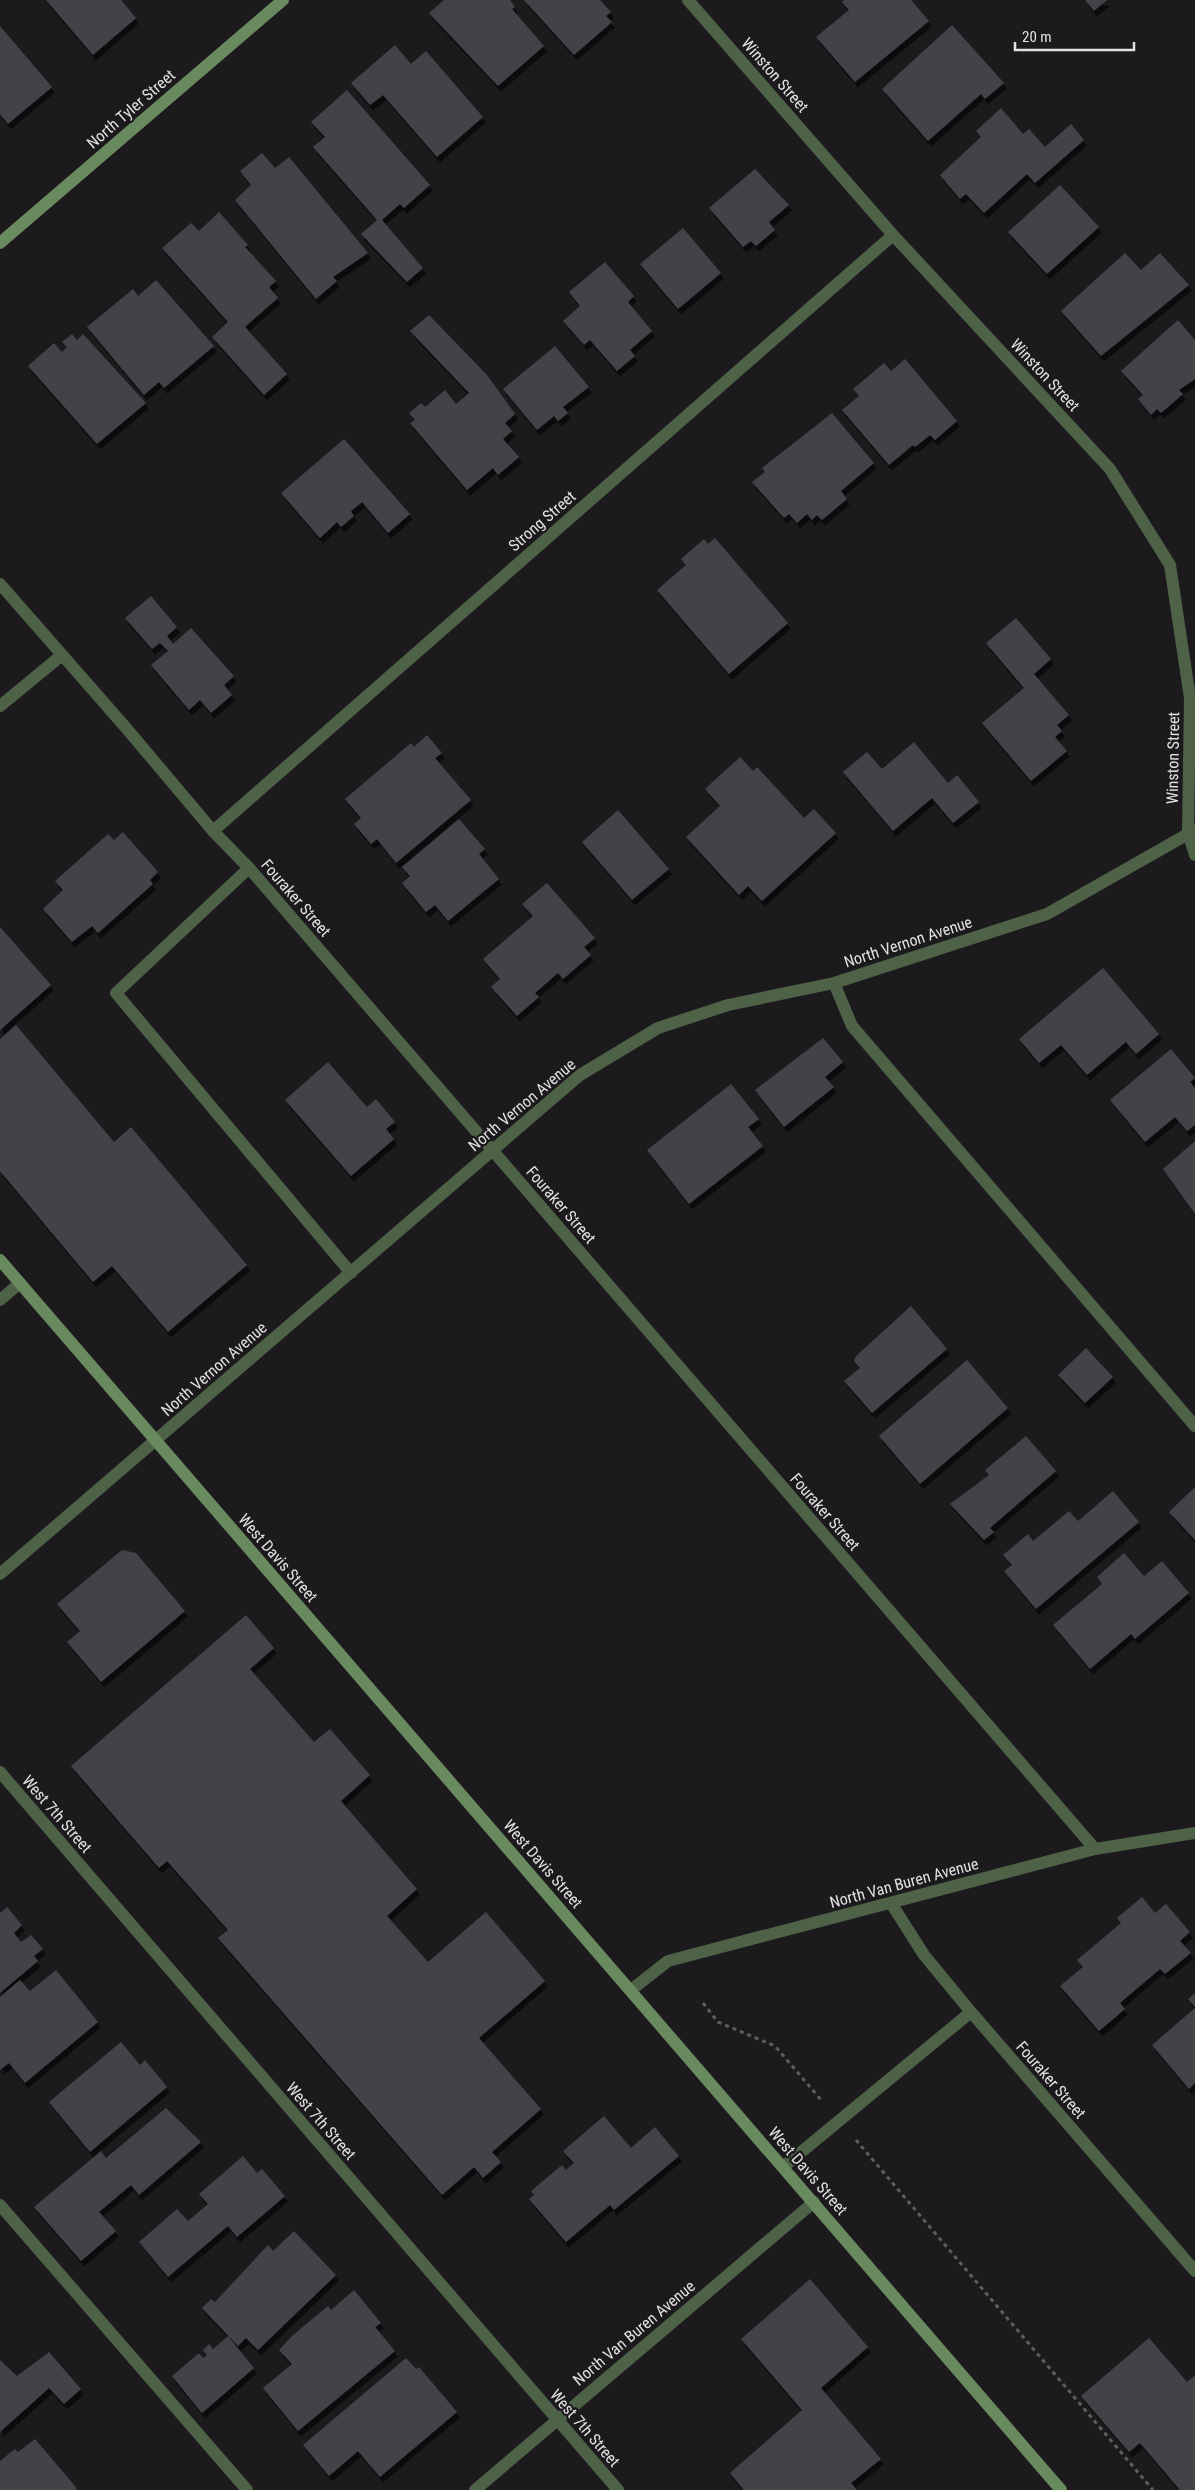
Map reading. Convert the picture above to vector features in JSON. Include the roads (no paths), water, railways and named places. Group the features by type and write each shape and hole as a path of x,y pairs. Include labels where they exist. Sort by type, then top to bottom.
{"main road":[{"name":"North Tyler Street","path":"0,243 283,0"},
{"name":"West Davis Street","path":"0,1260 1062,2490"}],"street":[{"name":"Winston Street","path":"688,0 893,235 1110,470 1170,566 1190,698 1192,831 1195,856"},
{"name":"Strong Street","path":"213,831 893,235"},
{"name":"Fouraker Street","path":"0,584 213,831 249,868 1095,1849"},
{"path":"0,706 62,654"},
{"name":"North Vernon Avenue","path":"0,1574 580,1075 658,1028 728,1005 834,983 1047,914 1192,831"},
{"path":"249,868 116,993 351,1273"},
{"path":"834,983 852,1026 1195,1426"},
{"path":"0,1300 20,1283"},
{"name":"West 7th Street","path":"0,1772 618,2490"},
{"name":"North Van Buren Avenue","path":"631,1990 668,1961 1095,1849 1195,1834"},
{"name":"Fouraker Street","path":"890,1904 924,1955 971,2012 1195,2271"},
{"path":"783,2167 971,2012"},
{"name":"North Van Buren Avenue","path":"475,2490 814,2202"},
{"path":"0,2205 247,2490"}]}
